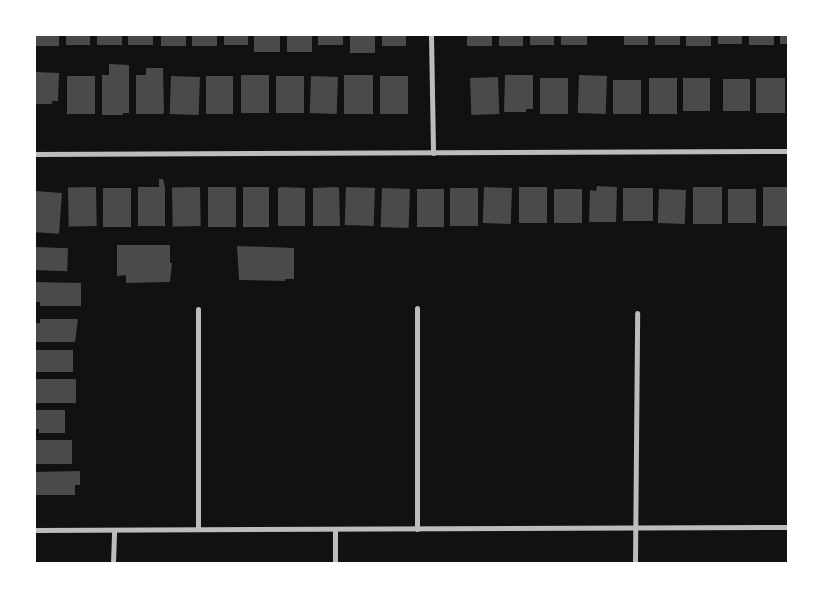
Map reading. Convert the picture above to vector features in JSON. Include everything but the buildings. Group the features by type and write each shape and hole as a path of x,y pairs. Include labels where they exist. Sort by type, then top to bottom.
{"street":[{"path":"431,35 433,153"},
{"path":"35,154 788,151"},
{"path":"416,308 417,529"},
{"path":"198,309 198,529"},
{"path":"634,563 636,528 637,313"},
{"path":"35,530 788,527"},
{"path":"335,529 335,563"},
{"path":"114,530 114,563"}]}
